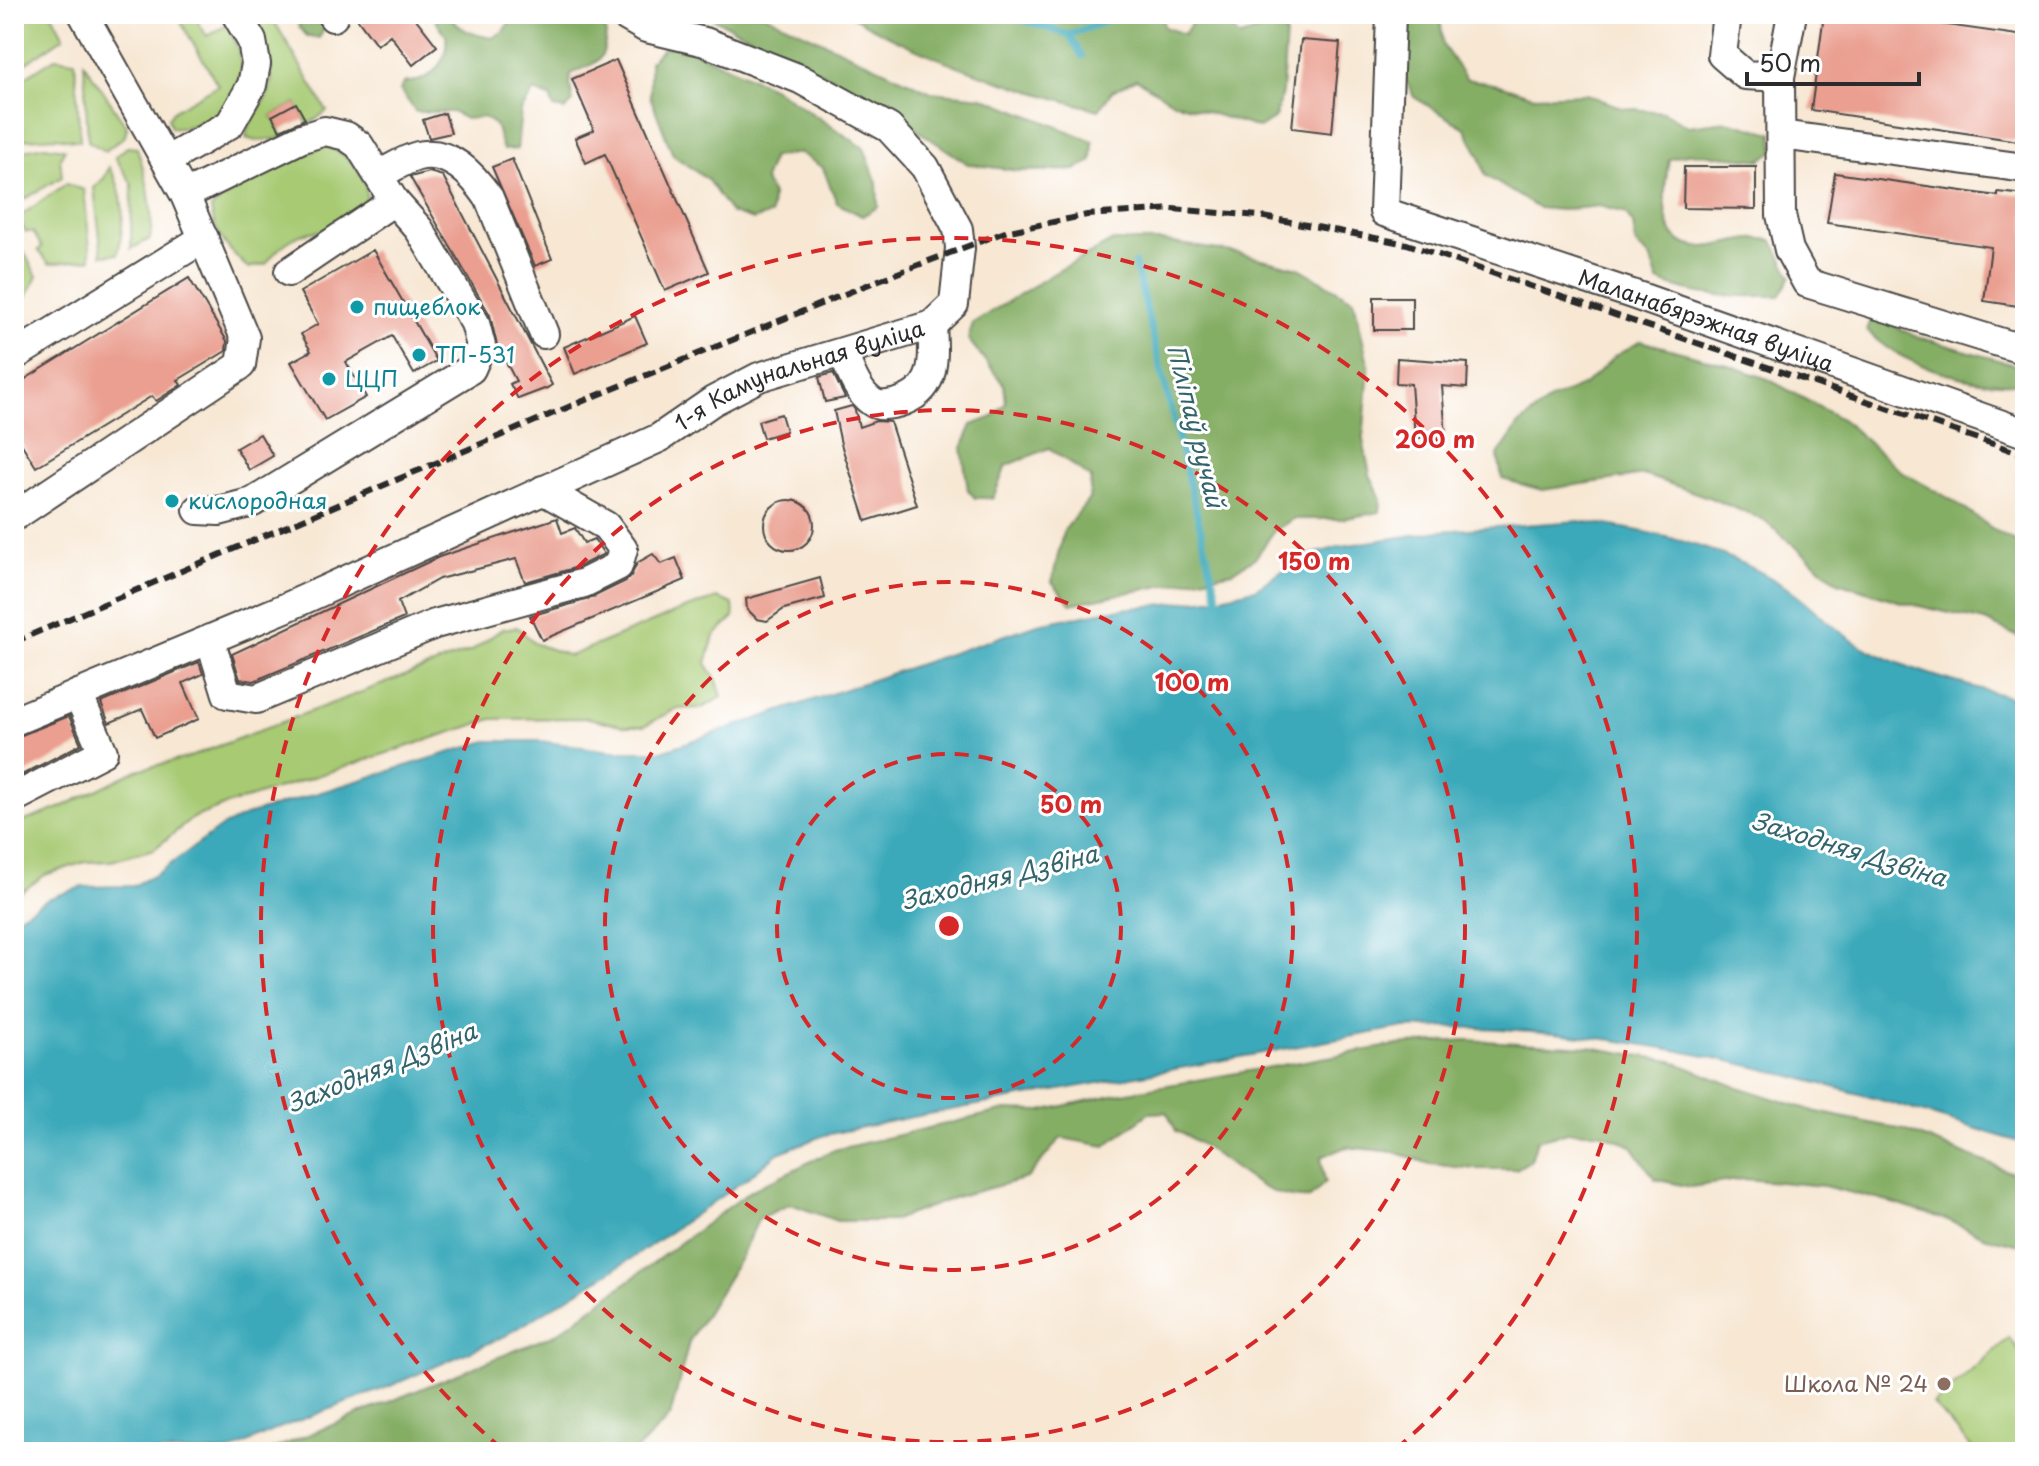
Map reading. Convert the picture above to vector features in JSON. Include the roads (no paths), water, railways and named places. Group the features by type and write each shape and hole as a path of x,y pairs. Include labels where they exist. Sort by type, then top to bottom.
{"street":[{"path":"14,515 241,365 245,338 185,195 83,14"},
{"path":"166,161 230,124 252,85 256,64 252,41 236,14"},
{"name":"1-я Камунальная вуліца","path":"14,721 210,639 659,438 713,401 759,377 932,325 954,304 960,248 958,229 925,167 889,128 800,79 705,42 646,28 622,14"},
{"name":"Маланабярэжная вуліца","path":"1391,14 1384,212 1632,294 2025,433"},
{"path":"1727,14 1722,55 1745,75 1780,77"},
{"path":"1792,14 1780,77 1781,215 1789,250 1807,283 2022,346"},
{"path":"185,195 302,138 325,131 346,136 359,145 394,201 419,229 475,323 481,346 471,369 253,502 219,511 198,510"},
{"path":"1781,135 2025,168"},
{"path":"378,175 418,156 438,156 454,161 477,181 489,198 544,334"},
{"path":"289,272 394,201"},
{"path":"14,356 204,238"},
{"path":"843,353 861,391 874,404 888,405 911,399 926,384 934,361 932,325"},
{"path":"210,639 227,694 256,699 435,624 584,583 618,566 623,549 606,526 543,490"},
{"path":"14,798 103,752 78,694"}],"water":[{"name":"Заходняя Дзвіна","path":"1579,521 1658,535 1733,559 1781,584 1846,636 1869,650 1927,673 2025,701 2025,1144 1794,1077 1639,1044 1481,1028 1399,1028 825,1135 778,1153 634,1257 505,1336 388,1387 274,1430 229,1452 14,1452 14,919 47,899 82,887 133,886 157,874 221,827 250,814 487,741 541,741 610,751 662,751 1038,624 1105,611 1217,598 1255,589 1304,557 1342,546 1440,531"}],"waterway":[{"name":"Піліпаў ручай","path":"1004,14 1069,35 1082,56"},
{"path":"1069,35 1124,14"},
{"name":"Піліпаў ручай","path":"1135,264 1219,603"}],"railway":[{"path":"14,642 554,413 879,280 1005,232 1087,215 1172,209 1259,216 1407,244 2025,455"}],"place":[{"name":"пищеблок","path":"357,307"},
{"name":"ТП-531","path":"419,355"},
{"name":"ЦЦП","path":"329,379"},
{"name":"кислородная","path":"172,501"},
{"name":"Школа № 24","path":"1944,1384"}]}
